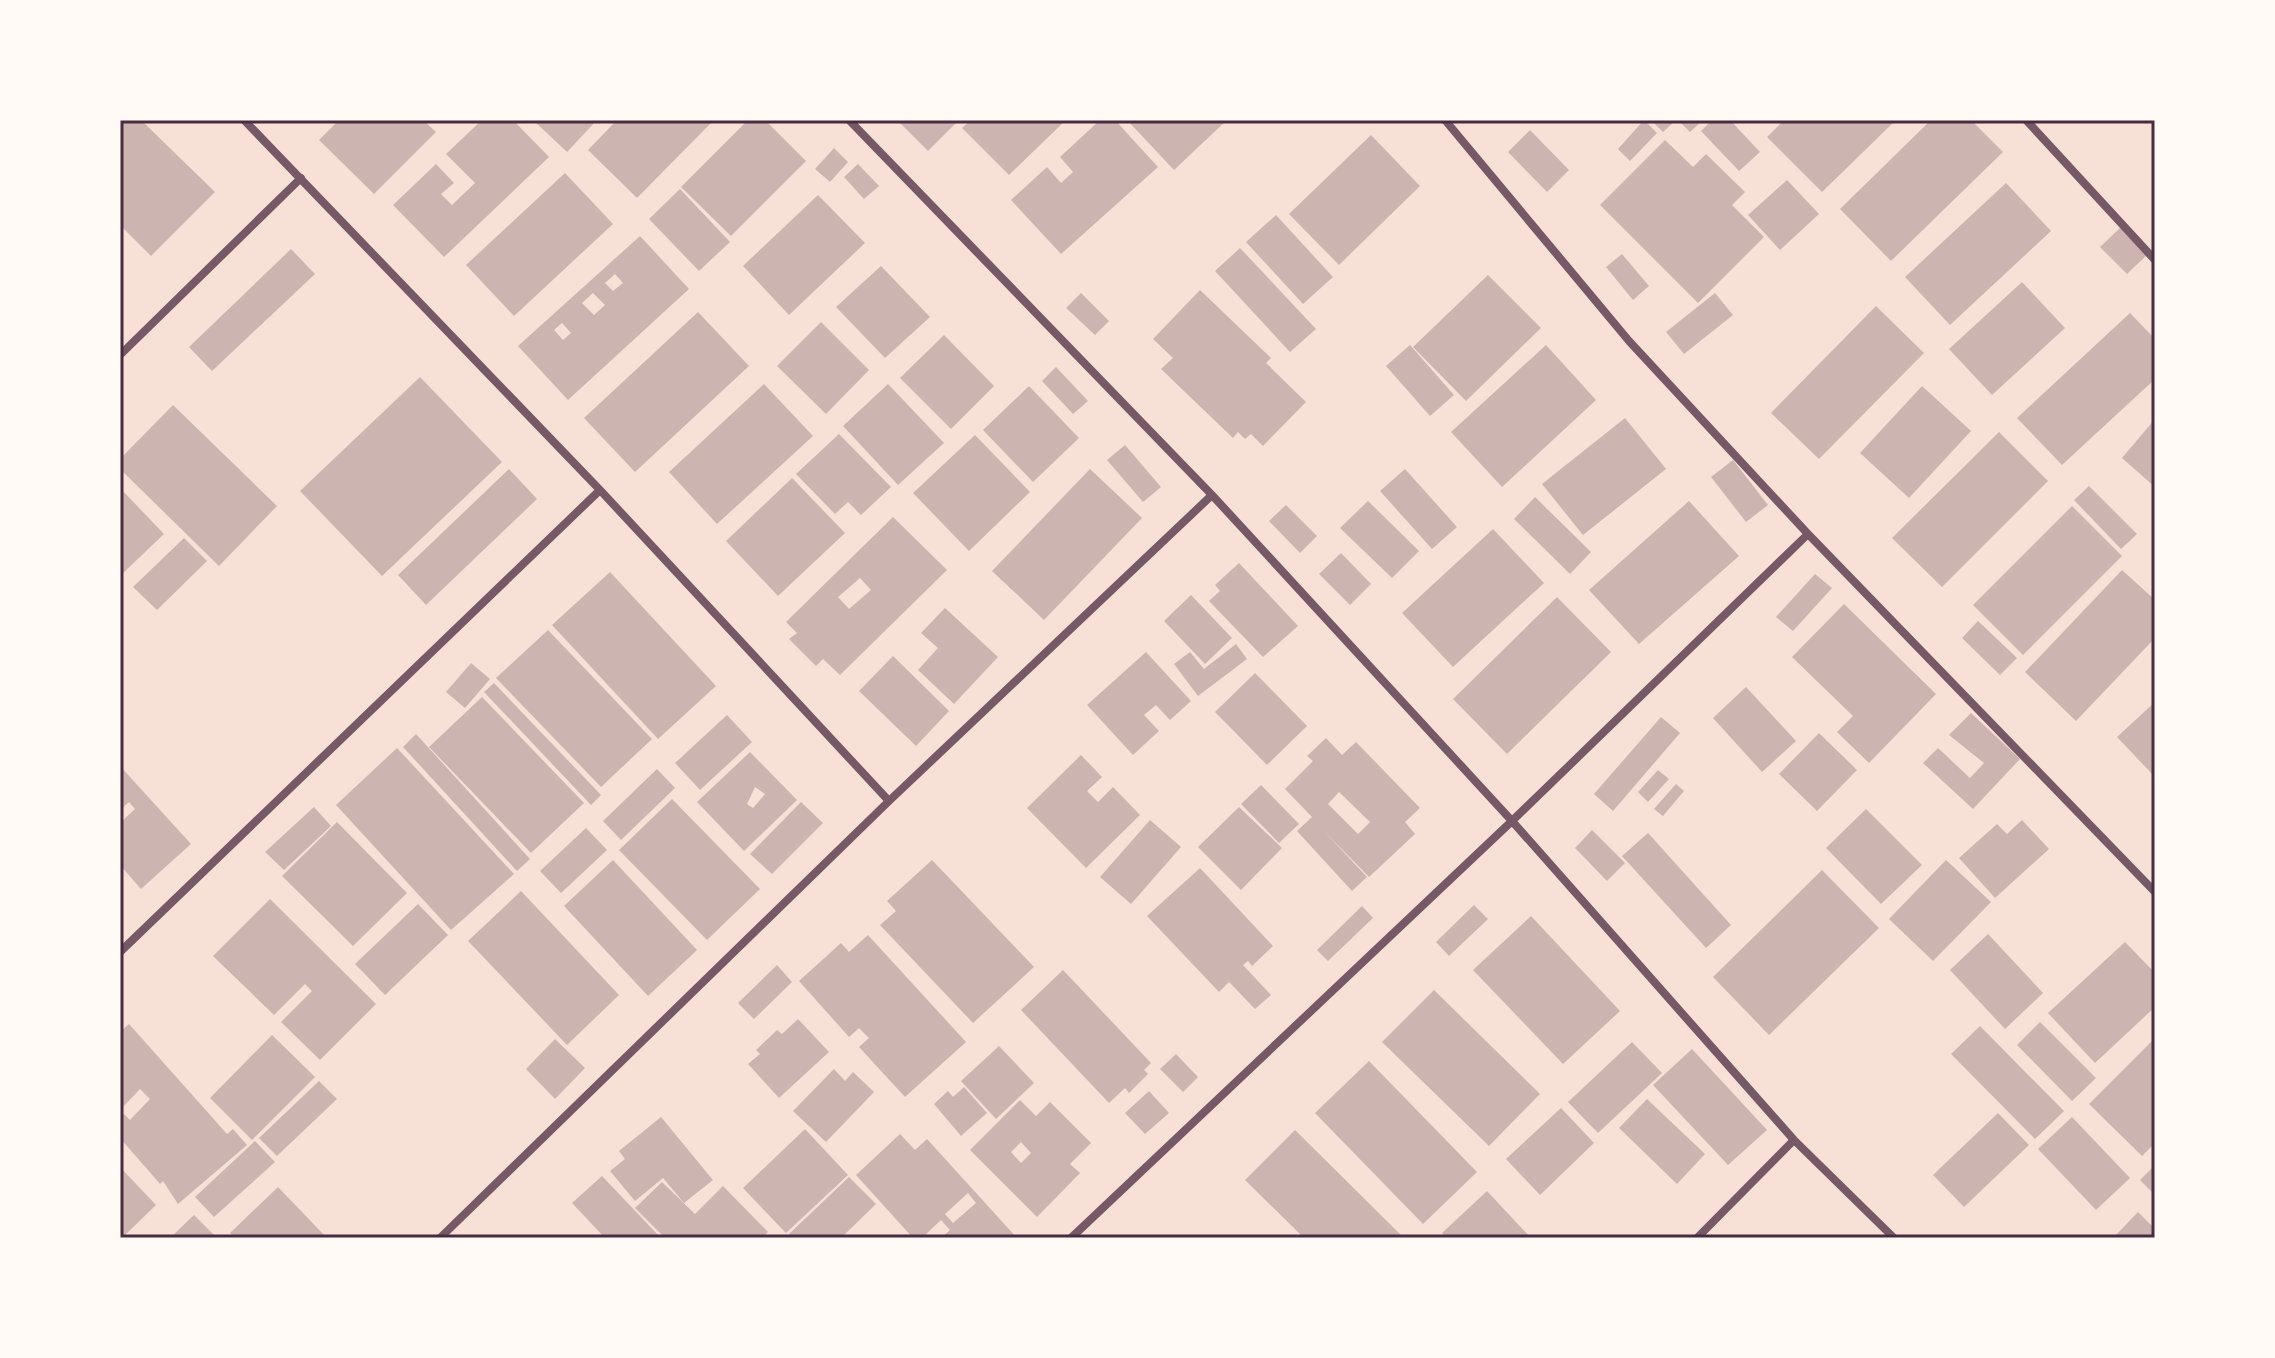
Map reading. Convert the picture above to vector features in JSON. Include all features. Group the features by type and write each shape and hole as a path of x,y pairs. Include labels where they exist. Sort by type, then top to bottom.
{"street":[{"path":"244,120 600,490 889,801"},
{"path":"849,120 1212,495 1512,821 1794,1140 1894,1238"},
{"path":"1445,120 1629,341 1808,534 2155,892"},
{"path":"2026,120 2155,260"},
{"path":"120,355 301,178"},
{"path":"120,952 600,490"},
{"path":"440,1238 889,801 1212,495"},
{"path":"1071,1238 1512,821 1808,534"},
{"path":"1697,1238 1794,1140"}],"building":[{"path":"120,120 141,120 215,192 151,256 120,225"},
{"path":"339,120 423,120 436,132 374,194 319,140"},
{"path":"482,120 513,120 549,157 444,257 393,205 436,164 454,183 441,194 452,205 475,183 446,154"},
{"path":"533,120 597,120 567,152"},
{"path":"617,120 714,120 637,198 588,150"},
{"path":"748,120 765,120 806,161 731,236 681,187"},
{"path":"897,120 959,120 928,151"},
{"path":"971,120 1066,120 1009,175 962,128"},
{"path":"1100,120 1115,120 1158,167 1061,254 1011,200 1047,167 1061,183 1073,172 1060,157"},
{"path":"1127,120 1227,120 1174,170"},
{"path":"1644,120 1657,133 1630,161 1618,149"},
{"path":"1651,120 1676,120 1663,132"},
{"path":"1678,120 1703,120 1690,132"},
{"path":"1712,120 1730,120 1760,152 1739,171 1701,131"},
{"path":"1784,120 1896,120 1822,192 1767,137"},
{"path":"1931,120 1971,120 2003,152 1891,261 1840,209"},
{"path":"1530,130 1569,170 1547,192 1508,152"},
{"path":"1371,135 1420,186 1339,265 1289,214"},
{"path":"1665,140 1693,167 1706,154 1745,192 1732,205 1764,237 1698,303 1600,205"},
{"path":"834,148 848,162 830,182 815,169"},
{"path":"858,164 879,186 864,199 844,177"},
{"path":"565,173 613,224 514,316 466,265"},
{"path":"1787,180 1819,214 1780,250 1748,215"},
{"path":"2006,183 2051,231 1950,325 1905,277"},
{"path":"680,189 730,242 699,271 649,219"},
{"path":"818,195 865,243 789,315 743,266"},
{"path":"1276,215 1333,277 1303,304 1246,242"},
{"path":"2120,228 2147,255 2127,274 2100,247"},
{"path":"640,236 689,289 568,400 518,346","holes":["615,274 623,283 613,291 605,283","593,293 605,305 594,315 582,303","562,323 571,333 563,340 554,330"]},
{"path":"1240,248 1316,329 1290,352 1215,271"},
{"path":"291,249 315,274 212,371 189,347"},
{"path":"1622,254 1649,286 1633,300 1606,267"},
{"path":"881,266 930,317 885,358 836,307"},
{"path":"1488,275 1541,328 1466,401 1413,347"},
{"path":"2022,282 2065,328 1992,395 1949,349"},
{"path":"1200,290 1271,358 1266,363 1306,402 1263,446 1251,434 1245,439 1238,432 1233,438 1161,369 1173,358 1153,339"},
{"path":"1081,293 1109,321 1095,335 1066,308"},
{"path":"1715,293 1733,315 1684,354 1666,332"},
{"path":"1876,306 1924,353 1819,459 1771,413"},
{"path":"698,312 749,366 635,472 584,418"},
{"path":"2130,313 2155,339 2155,379 2062,465 2017,418"},
{"path":"821,322 869,370 826,414 777,366"},
{"path":"944,335 994,386 951,429 900,378"},
{"path":"1410,345 1454,395 1430,416 1386,366"},
{"path":"1546,345 1596,400 1502,487 1451,432"},
{"path":"1056,367 1088,401 1073,414 1042,381"},
{"path":"420,377 502,462 382,576 300,491"},
{"path":"764,384 813,436 717,524 669,472"},
{"path":"888,384 944,443 898,485 843,426"},
{"path":"1029,386 1079,438 1033,482 983,430"},
{"path":"1922,386 1971,431 1909,498 1860,453"},
{"path":"173,405 277,506 219,566 120,469 120,459"},
{"path":"1625,418 1666,469 1583,535 1542,484"},
{"path":"2155,419 2155,487 2122,458"},
{"path":"1999,432 2048,481 1942,587 1892,538"},
{"path":"839,434 891,487 861,515 848,502 835,514 796,474"},
{"path":"975,435 1030,492 969,551 913,493"},
{"path":"1125,445 1161,487 1143,502 1107,460"},
{"path":"1733,460 1768,505 1746,522 1711,477"},
{"path":"509,469 537,499 426,605 398,575"},
{"path":"1090,469 1142,518 1044,620 992,571"},
{"path":"1405,469 1457,527 1432,549 1380,491"},
{"path":"792,478 845,533 778,596 726,541"},
{"path":"2089,486 2137,534 2121,549 2074,500"},
{"path":"120,488 164,534 120,576"},
{"path":"1535,497 1591,552 1570,574 1514,519"},
{"path":"1368,501 1419,551 1392,578 1340,528"},
{"path":"1689,501 1739,556 1639,644 1589,590"},
{"path":"1286,505 1317,536 1300,553 1269,521"},
{"path":"2072,506 2122,556 2023,655 1973,605"},
{"path":"893,517 947,570 840,675 823,659 816,666 789,639 797,633 786,622","holes":["860,578 871,590 849,609 838,597"]},
{"path":"1493,529 1544,583 1453,667 1402,613"},
{"path":"184,538 207,561 157,610 133,587"},
{"path":"1341,553 1371,584 1350,605 1319,574"},
{"path":"1239,563 1298,626 1263,657 1209,601 1220,591 1215,585"},
{"path":"2122,570 2155,600 2155,638 2076,721 2025,672"},
{"path":"610,572 716,686 658,739 552,625"},
{"path":"1815,574 1832,588 1793,631 1776,617"},
{"path":"1191,595 1232,638 1205,664 1164,621"},
{"path":"1557,597 1611,652 1507,754 1453,699"},
{"path":"1844,604 1936,694 1869,763 1837,732 1853,716 1792,657"},
{"path":"945,608 998,657 954,704 918,670 938,648 921,633"},
{"path":"1978,621 2017,658 2000,675 1962,638"},
{"path":"548,630 652,739 601,787 496,678"},
{"path":"1236,644 1247,659 1198,696 1174,664 1190,652 1204,669"},
{"path":"1146,652 1191,701 1170,720 1156,705 1144,715 1159,731 1133,755 1087,705"},
{"path":"893,656 949,711 916,746 859,691"},
{"path":"471,663 490,679 465,708 446,692"},
{"path":"1255,673 1307,726 1267,765 1215,712"},
{"path":"494,683 601,795 591,805 484,692"},
{"path":"1746,687 1796,741 1762,772 1713,718"},
{"path":"482,697 584,803 531,853 429,747"},
{"path":"2155,702 2155,777 2117,737"},
{"path":"1971,713 2020,759 1973,809 1923,763 1938,748 1970,778 1984,763 1949,735"},
{"path":"727,715 752,742 700,790 675,763"},
{"path":"1661,717 1680,733 1613,811 1594,794"},
{"path":"1819,733 1857,770 1817,811 1779,774"},
{"path":"416,734 530,859 517,871 403,747"},
{"path":"1326,738 1342,755 1356,742 1420,808 1405,822 1415,834 1369,877 1323,830 1367,877 1352,891 1297,831 1312,817 1285,789 1313,761 1307,756","holes":["1339,792 1370,822 1358,834 1328,804"]},
{"path":"397,748 514,874 451,930 336,805"},
{"path":"750,752 797,800 744,851 697,802","holes":["755,787 765,794 753,808 747,804"]},
{"path":"1081,755 1102,777 1087,791 1098,802 1113,787 1140,815 1086,868 1027,808"},
{"path":"120,766 191,844 141,889 120,865 120,823 135,809 129,802 120,810"},
{"path":"657,769 675,788 621,840 603,821"},
{"path":"1658,770 1669,779 1648,802 1638,792"},
{"path":"1676,784 1684,791 1663,816 1654,809"},
{"path":"1261,785 1299,824 1279,843 1241,804"},
{"path":"672,799 760,889 707,940 619,850"},
{"path":"801,802 823,823 772,874 750,854"},
{"path":"314,807 331,826 284,870 265,852"},
{"path":"1239,807 1282,848 1241,890 1198,847"},
{"path":"1866,809 1922,865 1881,904 1826,848"},
{"path":"1150,820 1181,847 1131,904 1100,877"},
{"path":"2022,820 2049,849 1995,898 1959,858 1997,824 2007,834"},
{"path":"337,822 407,893 353,946 282,876"},
{"path":"586,828 607,850 561,893 540,871"},
{"path":"1592,830 1625,863 1607,881 1575,848"},
{"path":"1648,833 1731,925 1706,948 1622,856"},
{"path":"613,860 697,950 648,996 564,906"},
{"path":"932,860 1034,967 973,1023 880,925 896,911 887,901"},
{"path":"1946,860 1991,902 1933,961 1889,919"},
{"path":"1200,868 1273,946 1252,966 1248,961 1243,965 1271,995 1255,1009 1229,982 1219,992 1147,916"},
{"path":"1822,870 1879,928 1769,1035 1713,977"},
{"path":"521,891 619,995 567,1045 468,941"},
{"path":"270,899 376,1004 320,1060 281,1022 312,991 305,984 274,1015 213,956"},
{"path":"418,904 448,935 385,995 355,964"},
{"path":"1474,905 1488,919 1449,956 1436,942"},
{"path":"1362,906 1373,918 1328,961 1317,950"},
{"path":"1531,916 1620,1011 1563,1064 1473,970"},
{"path":"1988,934 2043,993 2005,1029 1950,970"},
{"path":"868,935 966,1042 905,1097 859,1047 869,1038 859,1028 849,1037 799,981 841,943 849,952"},
{"path":"2125,942 2155,973 2155,1007 2095,1063 2048,1013"},
{"path":"777,965 792,982 754,1019 738,1003"},
{"path":"1063,970 1151,1063 1144,1070 1148,1074 1129,1093 1125,1088 1109,1103 1021,1010"},
{"path":"1434,990 1540,1094 1489,1146 1382,1042"},
{"path":"798,1019 829,1052 779,1098 748,1064 760,1054 756,1050 777,1030 782,1034"},
{"path":"2040,1022 2096,1078 2072,1101 2017,1045"},
{"path":"129,1024 227,1134 233,1129 247,1145 178,1204 163,1181 160,1184 120,1138 120,1032","holes":["140,1089 150,1099 130,1120 120,1110"]},
{"path":"1980,1026 2064,1111 2035,1139 1951,1054"},
{"path":"272,1035 315,1077 252,1140 210,1098"},
{"path":"2155,1038 2155,1143 2142,1156 2089,1104"},
{"path":"555,1039 585,1068 555,1099 526,1069"},
{"path":"1632,1042 1662,1073 1598,1133 1568,1102"},
{"path":"999,1046 1034,1083 996,1119 961,1081"},
{"path":"1692,1049 1767,1130 1728,1165 1653,1085"},
{"path":"1176,1054 1198,1077 1183,1092 1160,1069"},
{"path":"1369,1061 1477,1172 1423,1224 1315,1113"},
{"path":"834,1069 845,1081 853,1072 874,1092 826,1142 793,1111"},
{"path":"319,1081 337,1099 277,1156 259,1138"},
{"path":"964,1087 987,1113 961,1136 934,1104 948,1091 953,1097"},
{"path":"1149,1091 1169,1113 1145,1134 1125,1113"},
{"path":"1647,1099 1705,1154 1677,1184 1619,1128"},
{"path":"1020,1100 1036,1116 1050,1102 1091,1143 1070,1164 1080,1173 1037,1217 970,1150","holes":["1021,1142 1031,1153 1021,1163 1011,1152"]},
{"path":"1561,1108 1594,1143 1540,1195 1506,1159"},
{"path":"1998,1113 2029,1145 1964,1207 1933,1175"},
{"path":"661,1117 713,1180 684,1203 663,1178 635,1201 610,1171 625,1159 619,1151"},
{"path":"2072,1117 2130,1178 2096,1210 2038,1149"},
{"path":"805,1129 848,1175 786,1233 743,1188"},
{"path":"1295,1130 1404,1238 1304,1238 1245,1180"},
{"path":"900,1134 915,1150 927,1139 1017,1238 941,1238 950,1230 941,1220 926,1234 930,1238 913,1238 856,1175","holes":["968,1193 976,1203 953,1223 945,1214"]},
{"path":"255,1141 275,1162 214,1217 195,1197"},
{"path":"2155,1165 2155,1195 2140,1180"},
{"path":"120,1167 156,1205 122,1238 120,1238"},
{"path":"602,1176 661,1238 605,1238 572,1203"},
{"path":"849,1177 876,1204 841,1238 794,1238 789,1234"},
{"path":"662,1182 695,1214 723,1186 768,1232 762,1238 665,1238 635,1208"},
{"path":"278,1187 327,1238 235,1238 230,1233"},
{"path":"1487,1191 1531,1238 1447,1238 1442,1233"},
{"path":"2138,1212 2155,1229 2155,1238 2113,1238"},
{"path":"194,1215 217,1238 170,1238"}]}
